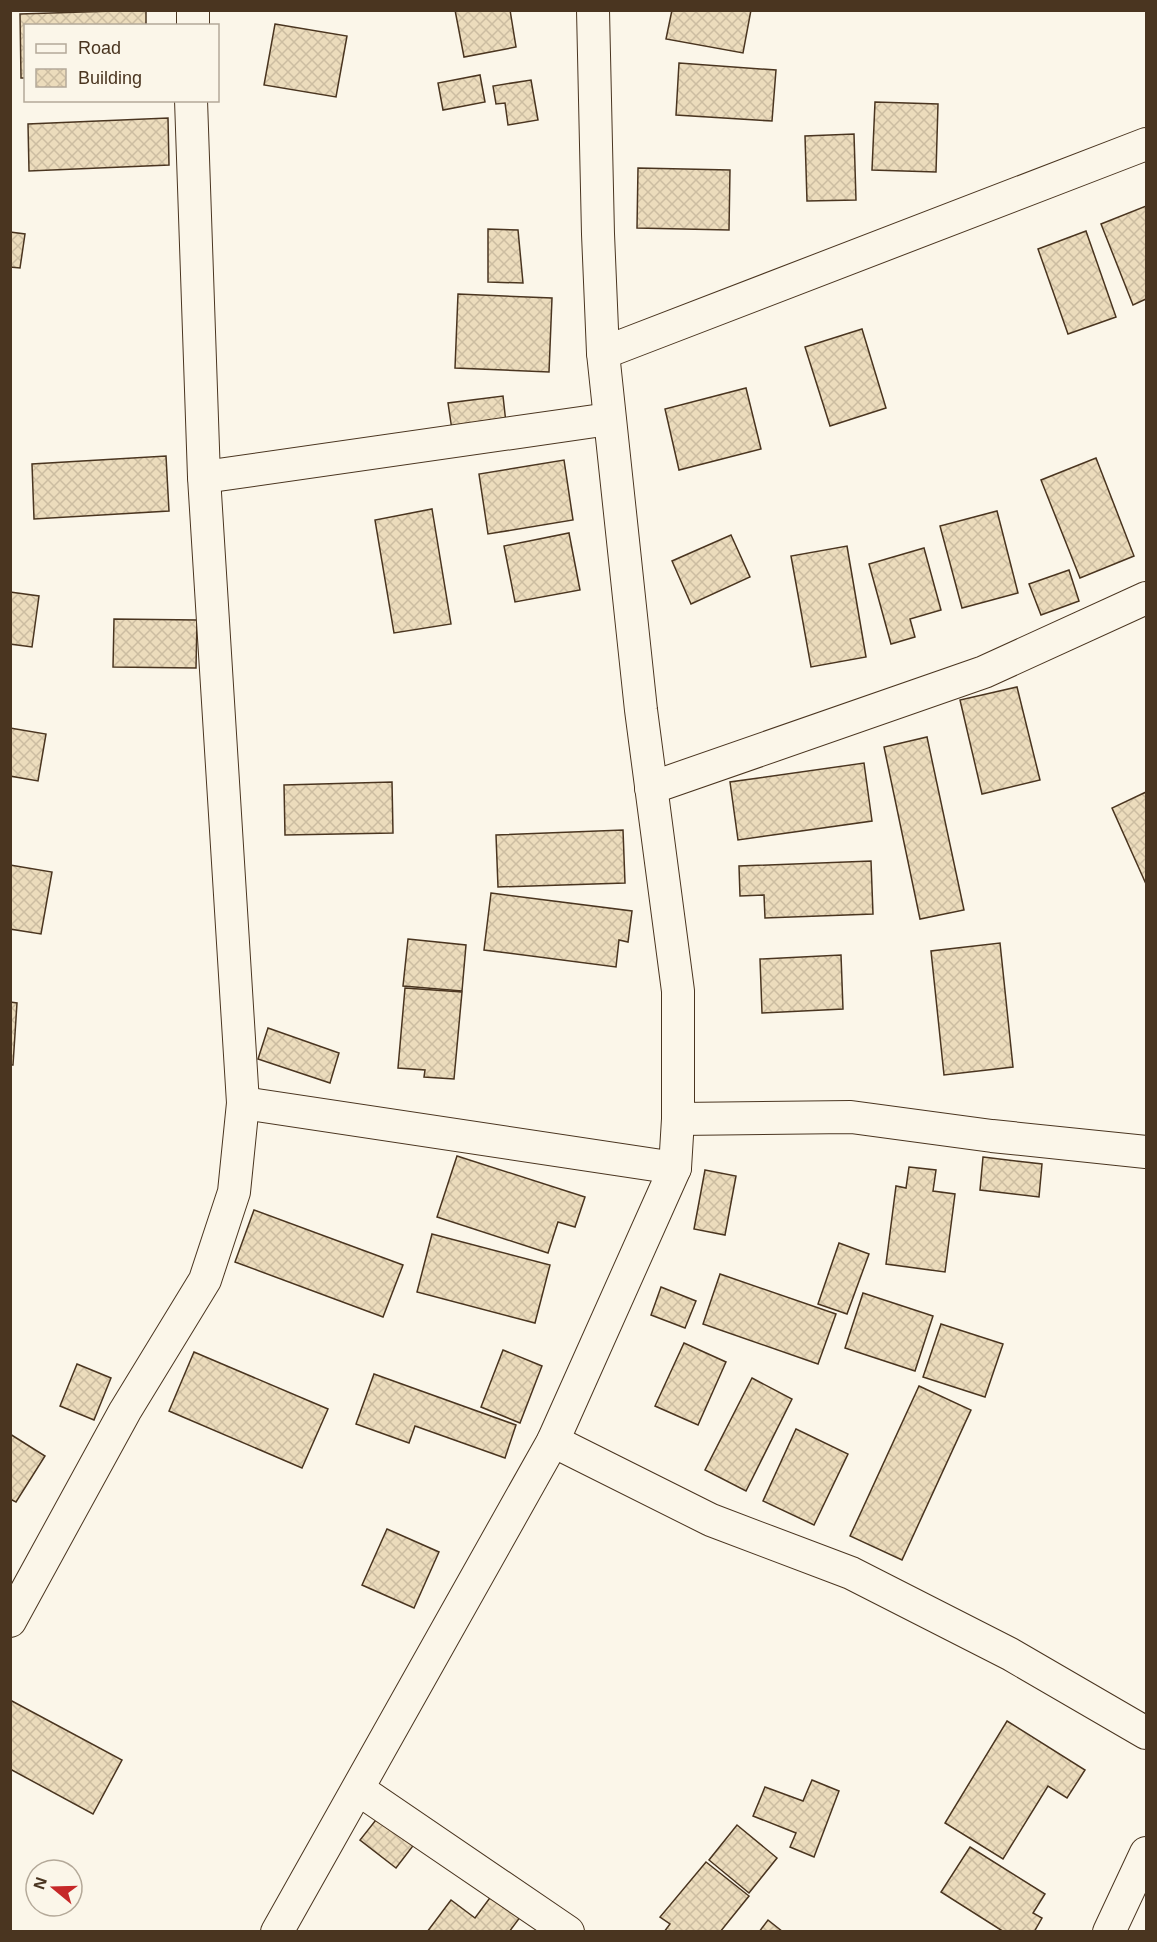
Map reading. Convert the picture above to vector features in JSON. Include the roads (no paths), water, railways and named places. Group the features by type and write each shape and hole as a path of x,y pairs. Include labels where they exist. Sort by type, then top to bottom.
{"street":[{"path":"277,1932 553,1441 675,1168 678,1119 678,991 651,788 603,353 593,10"},
{"path":"10,1621 125,1411 205,1280 234,1192 243,1103 204,477 191,102"},
{"path":"603,353 1146,144"},
{"path":"204,477 609,419"},
{"path":"651,788 984,672 1146,598"},
{"path":"243,1103 675,1168"},
{"path":"678,1119 851,1118 1146,1152"},
{"path":"553,1441 711,1520 851,1573 1010,1654 1146,1733"},
{"path":"358,1789 568,1932"},
{"path":"1109,1932 1146,1853"}]}
